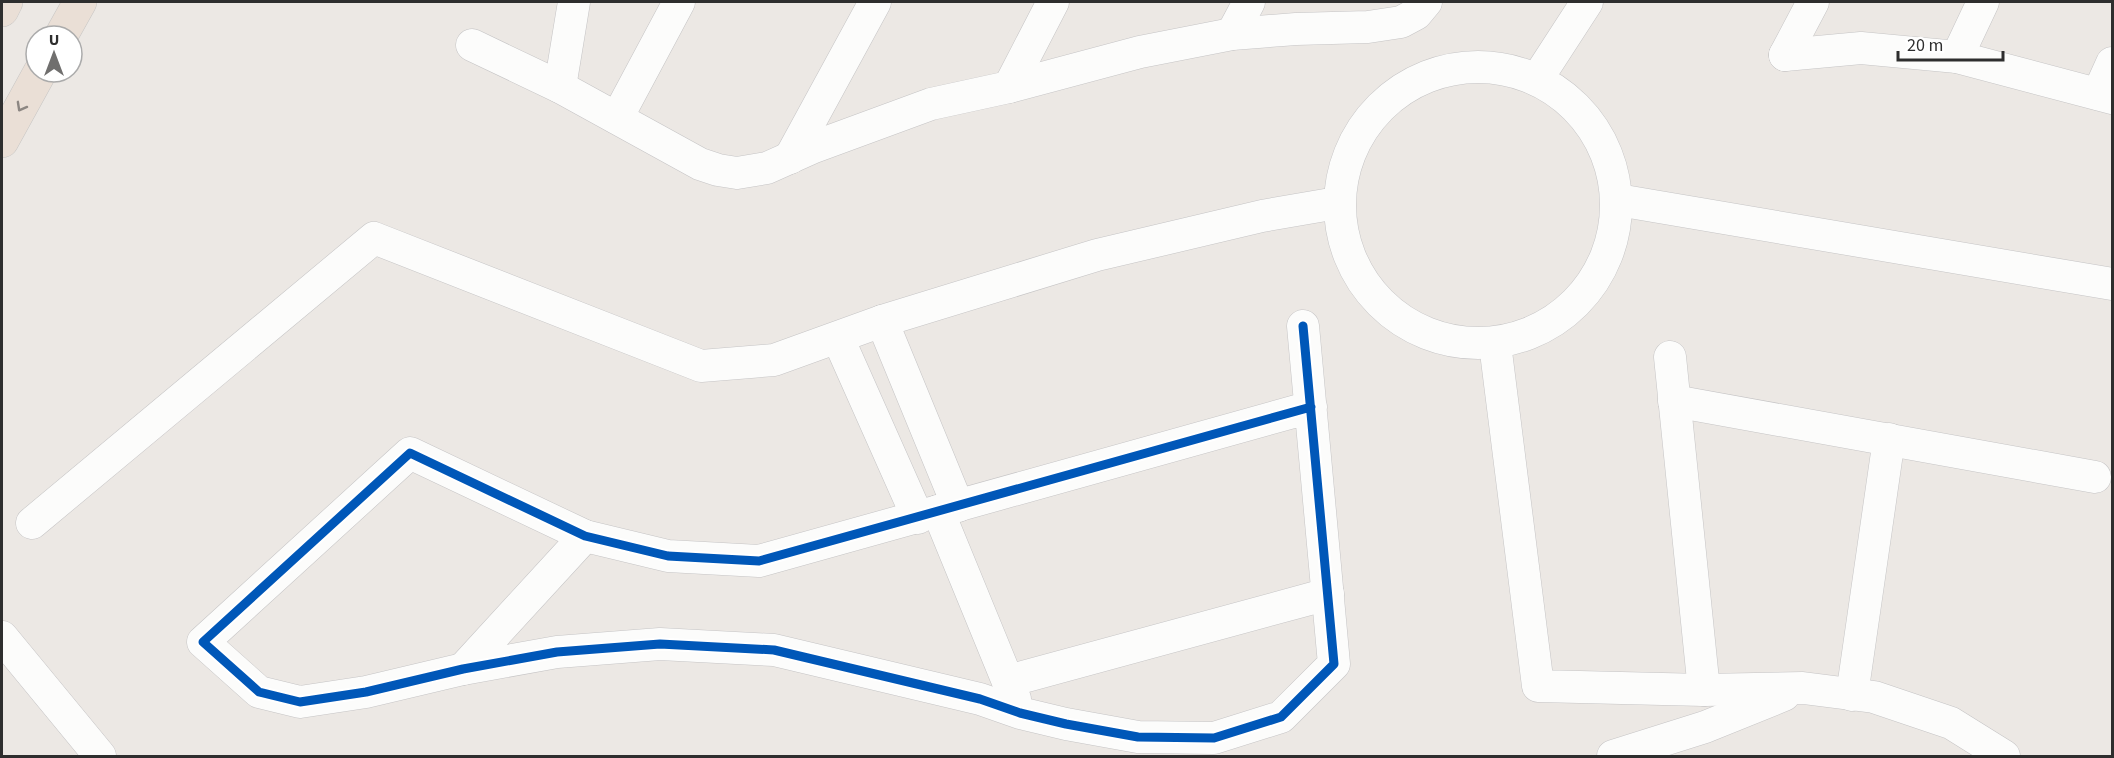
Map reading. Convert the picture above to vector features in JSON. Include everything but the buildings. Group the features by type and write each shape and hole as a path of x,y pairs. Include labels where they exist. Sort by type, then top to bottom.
{"highway":[{"path":"2,10 6,2"},
{"path":"68,24 80,2"},
{"path":"2,141 33,84"}],"street":[{"path":"560,87 574,2"},
{"path":"617,118 679,2"},
{"path":"790,158 875,2"},
{"path":"1009,87 1053,2"},
{"path":"1232,34 1249,2"},
{"path":"472,45 560,87 700,164 718,170 737,172 767,168 931,104 1009,87 1140,52 1232,34 1368,27 1401,22 1416,14 1426,2"},
{"path":"1537,79 1587,2"},
{"path":"1814,2 1785,55 1861,48 1957,57 2105,96 2112,63"},
{"path":"1957,57 1983,2"},
{"path":"1482,66 1537,79 1578,108 1606,150 1618,200 1610,251 1585,296 1544,328 1495,344 1447,341 1404,324 1368,292 1345,250 1337,204 1349,150 1380,105 1427,75 1482,66"},
{"path":"1618,200 2112,284"},
{"path":"32,523 374,238 701,366 774,360 882,321 1096,255 1262,216 1337,204"},
{"path":"882,321 938,512 1020,713"},
{"path":"1303,326 1311,407 1334,664 1281,717 1214,738 1138,737 1066,724 1020,713 980,699 774,650 660,644 557,652 463,669 366,692 300,702 259,692 203,642 410,453 585,536 668,556 759,561 1311,407"},
{"path":"838,338 938,512"},
{"path":"1495,344 1538,686 1704,690 1803,688 1874,698 1951,723 2004,756"},
{"path":"1670,357 1704,690"},
{"path":"1674,401 2095,477"},
{"path":"1852,695 1889,439"},
{"path":"463,669 585,536"},
{"path":"1008,681 1328,594"},
{"path":"2,637 100,756"},
{"path":"1613,756 1705,727 1803,688"}],"cycle path":[{"path":"1303,326 1334,664 1281,717 1214,738 1138,737 1066,724 1020,713 980,699 774,650 660,644 557,652 463,669 366,692 300,702 259,692 203,642 410,453 585,536 668,556 759,561 1311,407"}]}
